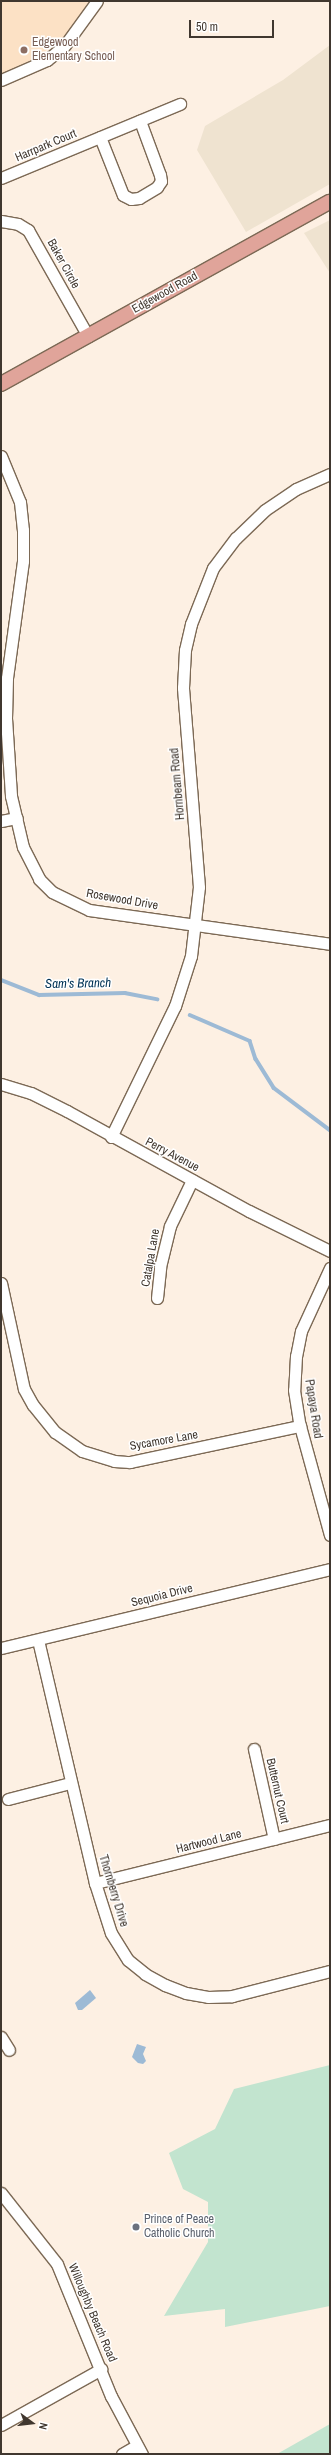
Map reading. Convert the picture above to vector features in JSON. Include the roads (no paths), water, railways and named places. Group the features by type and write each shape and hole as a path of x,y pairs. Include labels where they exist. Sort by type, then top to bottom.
{"main road":[{"name":"Edgewood Road","path":"1,384 330,202"}],"street":[{"path":"1,80 47,60 65,45 97,1"},
{"name":"Harrpark Court","path":"1,178 180,104"},
{"path":"100,137 124,195 131,199 139,198 157,188 161,182 160,175 140,121"},
{"name":"Baker Circle","path":"1,221 18,224 28,230 88,336"},
{"name":"Rosewood Drive","path":"1,456 20,502 23,530 22,568 4,678 11,796 23,847 31,866 44,884 64,899 89,910 330,944"},
{"name":"Hornbeam Road","path":"111,1137 175,1006 191,956 196,925 199,887 183,688 185,650 191,624 214,568 236,538 265,510 296,489 330,474"},
{"path":"1,821 17,818"},
{"name":"Perry Avenue","path":"1,1084 31,1094 67,1111 111,1137 283,1229 330,1251"},
{"name":"Catalpa Lane","path":"157,1298 160,1267 170,1226 192,1180"},
{"name":"Papaya Road","path":"330,1268 301,1331 296,1356 294,1390 300,1426 330,1535"},
{"name":"Sycamore Lane","path":"1,1283 24,1389 33,1405 50,1427 69,1444 82,1451 114,1461 130,1462 300,1426"},
{"name":"Sequoia Drive","path":"1,1648 330,1569"},
{"name":"Thornberry Drive","path":"38,1640 70,1784 95,1883 108,1926 126,1957 145,1974 172,1988 200,1996 232,1996 330,1971"},
{"name":"Butternut Court","path":"254,1749 274,1839"},
{"path":"8,1799 70,1784"},
{"name":"Hartwood Lane","path":"95,1883 330,1825"},
{"path":"1,2037 9,2050"},
{"name":"Willoughby Beach Road","path":"1,2193 57,2264 111,2396 139,2450"},
{"path":"1,2425 101,2369"},
{"path":"122,2454 139,2450"}],"water":[{"path":"90,1990 96,1998 82,2010 78,2010 75,2003"},
{"path":"137,2044 146,2047 143,2054 146,2061 143,2064 138,2063 132,2057"}],"waterway":[{"name":"Sam's Branch","path":"1,980 39,995 125,993 157,999"},
{"name":"Sam's Branch","path":"190,1015 250,1041 256,1059 274,1088 330,1130"}],"place":[{"name":"Edgewood Elementary School","path":"24,50"},
{"name":"Prince of Peace Catholic Church","path":"136,2227"}]}
